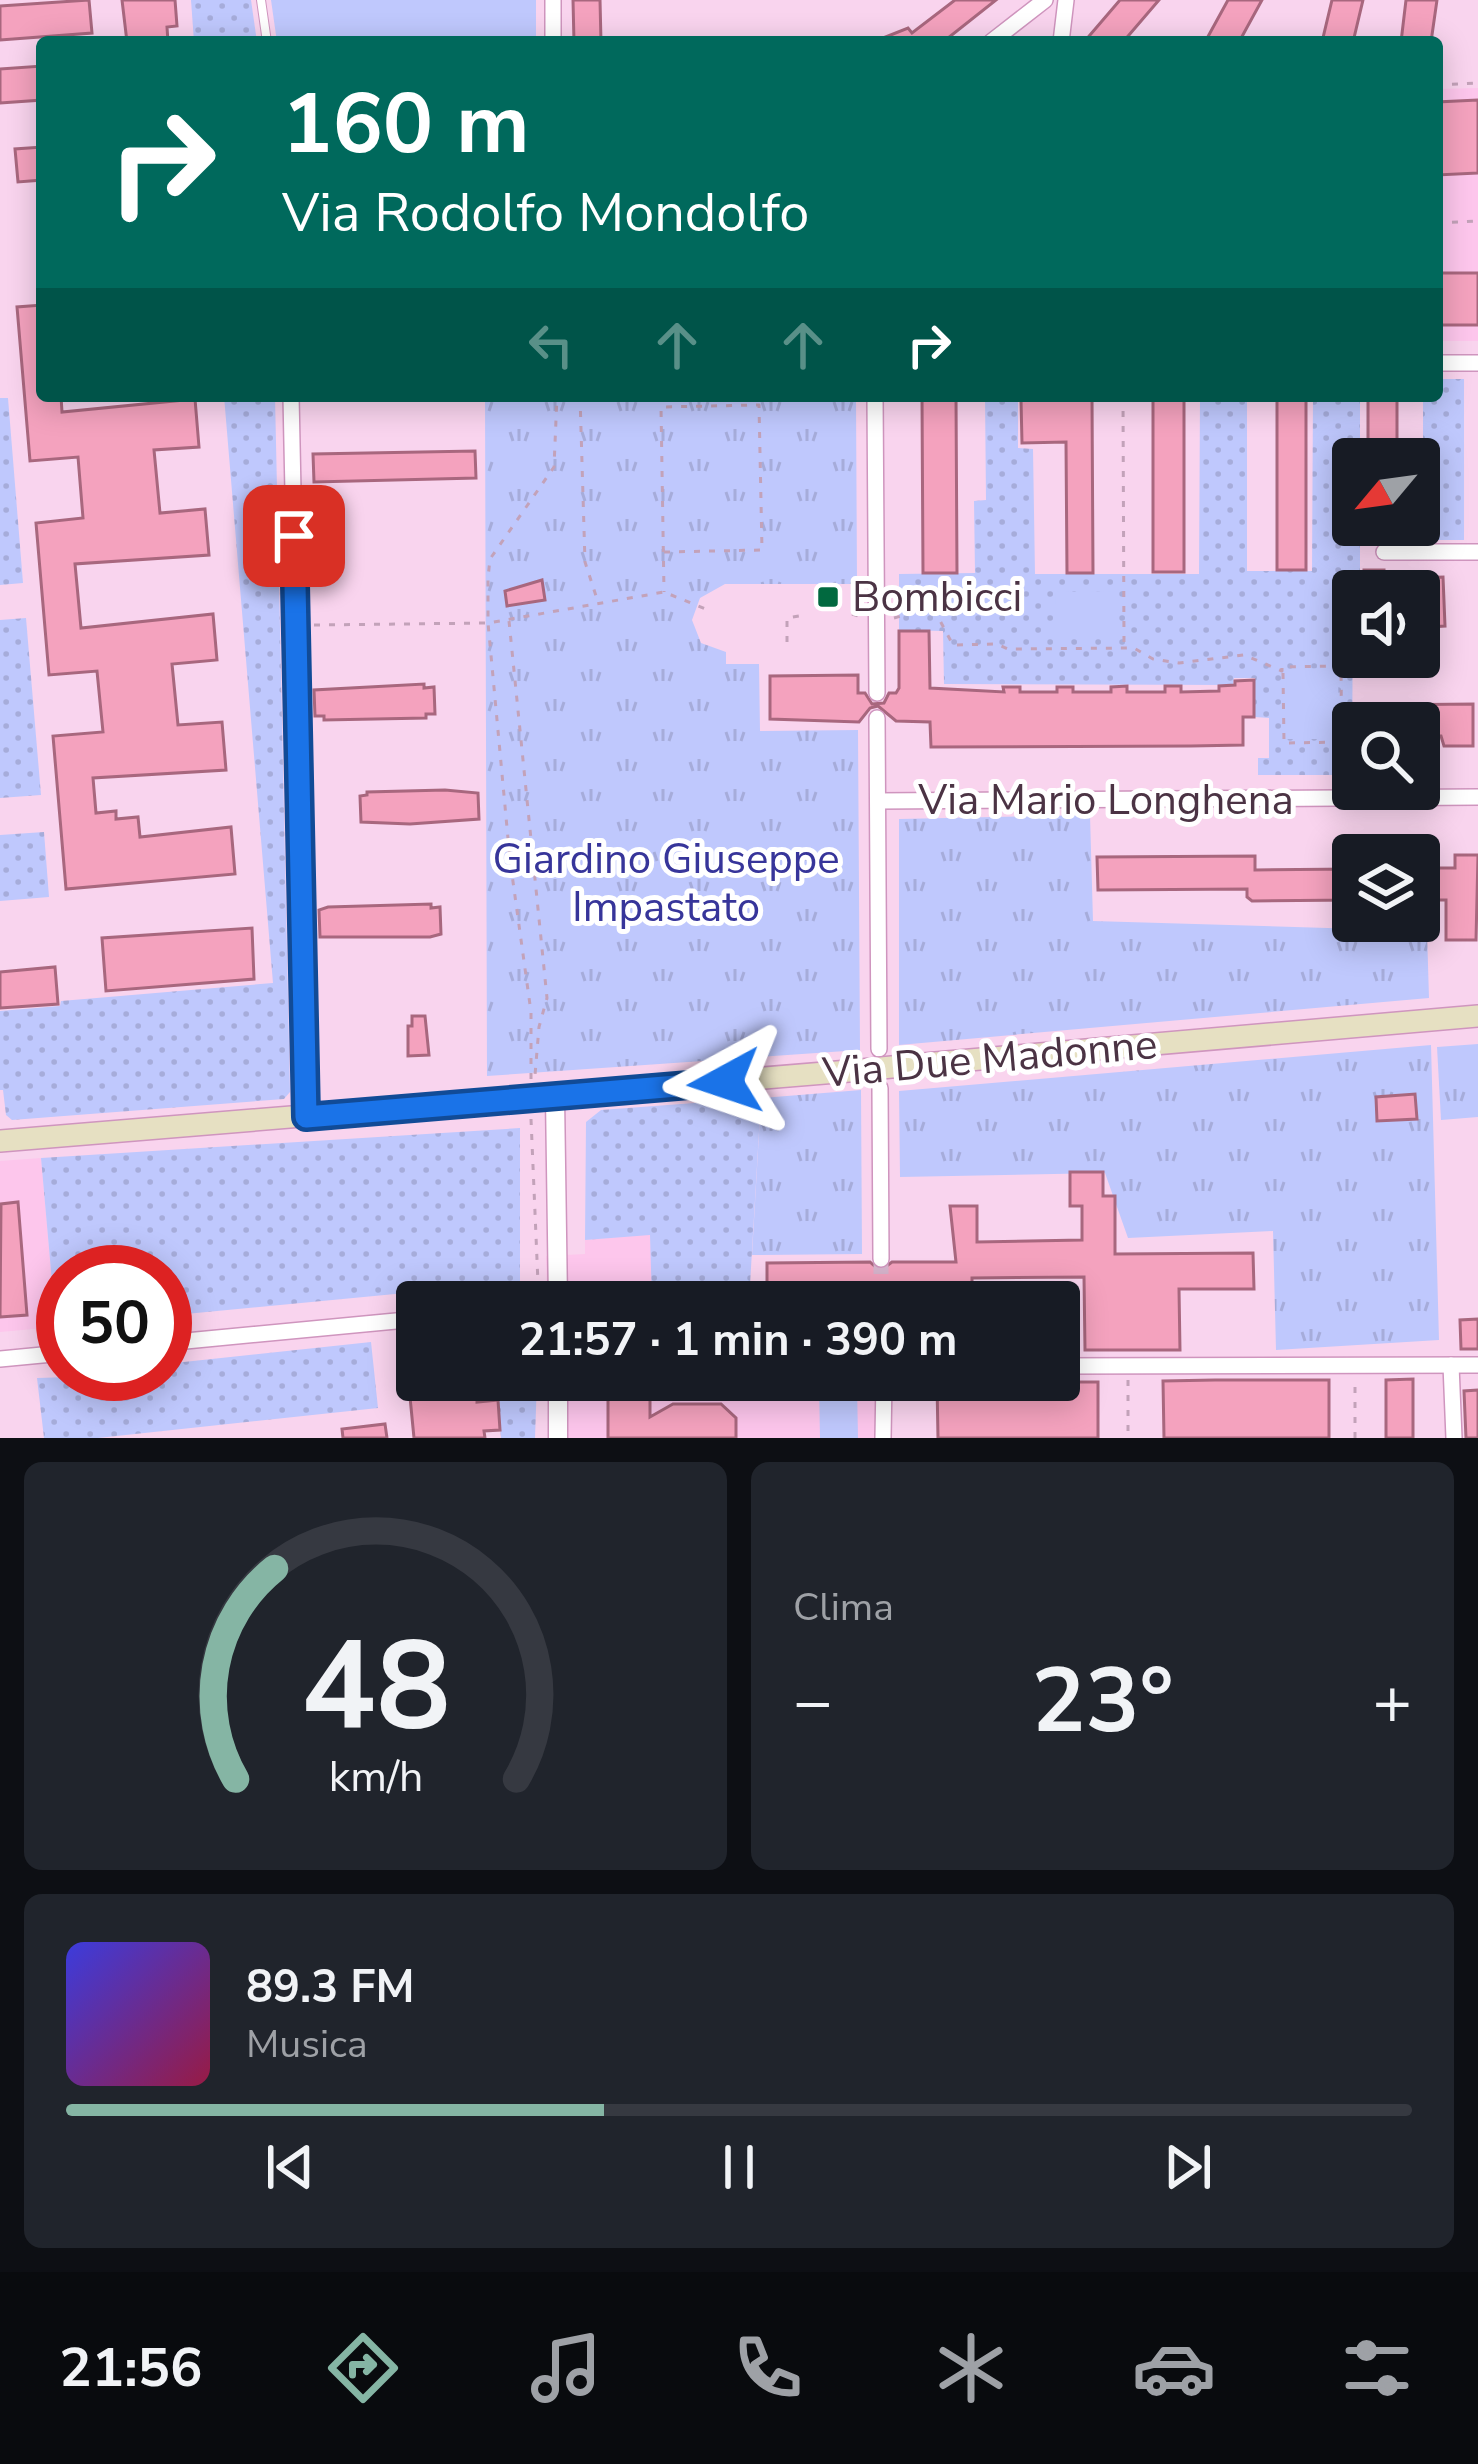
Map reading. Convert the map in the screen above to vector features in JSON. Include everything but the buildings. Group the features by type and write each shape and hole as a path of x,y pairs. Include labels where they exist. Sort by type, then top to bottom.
{"main road":[{"name":"Via Due Madonne","path":"0,1142 1478,1016"}],"street":[{"path":"553,0 553,36"},
{"path":"999,36 1045,0"},
{"path":"1062,36 1066,0"},
{"path":"1443,363 1478,363"},
{"path":"291,402 306,1117"},
{"path":"875,402 877,693"},
{"path":"1384,552 1478,552"},
{"path":"877,718 879,1049"},
{"name":"Via Mario Longhena","path":"878,801 1478,797"},
{"path":"880,1088 880,1259"},
{"path":"555,1097 558,1281"},
{"path":"192,1340 396,1321"},
{"path":"0,1359 36,1356"},
{"path":"1451,1365 1454,1438"},
{"path":"1080,1366 1478,1365"},
{"path":"559,1401 559,1438"},
{"path":"883,1438 884,1401"}],"lane":[{"path":"261,0 266,36"}],"path":[{"path":"1443,85 1478,83"},
{"path":"1443,223 1478,221"},
{"path":"509,620 547,998 539,1028 537,1073 530,1081 534,1066 531,1012 515,909 488,623 490,559 554,467 557,402"},
{"path":"580,402 585,562 598,604"},
{"path":"1123,402 1124,648"},
{"path":"664,551 762,550 759,405 661,406 664,592"},
{"path":"894,618 904,615 907,590 922,589 953,645 1124,648 1178,664 1244,655 1282,671"},
{"path":"308,625 488,623 664,592 708,610"},
{"path":"787,642 787,618 804,615"},
{"path":"1332,742 1284,742 1282,667 1341,666 1341,702"},
{"path":"531,1124 538,1281"},
{"path":"1128,1366 1128,1438"},
{"path":"1355,1366 1355,1438"}],"shaded area":[{"path":"1478,88 1478,341 1443,341 1443,89"},
{"path":"41,1158 49,1245 36,1245 36,1329 0,1332 0,1161"},
{"path":"650,1234 651,1250 707,1281 547,1281 546,1256 585,1254 585,1240"},
{"path":"549,1401 880,1401 881,1438 550,1438"}],"green space":[{"path":"191,0 251,0 256,36 194,36"},
{"path":"271,0 536,0 536,36 276,36"},
{"path":"1443,379 1464,379 1464,540 1440,540 1440,438 1423,438 1423,402 1443,402"},
{"path":"0,398 8,398 23,583 0,585"},
{"path":"225,402 275,402 290,1092 284,1099 12,1120 6,1115 0,1090 0,1011 60,1006 61,1001 273,983"},
{"name":"Giardino Giuseppe Impastato","path":"485,402 856,402 857,584 725,584 700,598 692,620 701,643 726,652 726,664 759,664 760,731 858,730 860,1050 487,1076"},
{"path":"985,402 1018,402 1018,448 1033,449 1035,574 1199,574 1200,402 1247,402 1247,571 1312,571 1313,402 1360,402 1360,438 1332,438 1332,546 1360,546 1360,570 1332,570 1332,678 1353,678 1352,702 1332,702 1332,775 1258,775 1258,758 1269,758 1269,718 1255,717 1255,678 1234,678 1233,685 944,684 943,631 899,630 899,574 975,573 974,501 986,500"},
{"path":"1113,591 1113,635 1056,635 1055,592"},
{"path":"26,618 41,795 0,798 0,620"},
{"path":"1332,668 1332,678 1338,678 1338,702 1332,702 1332,739 1287,739 1286,669"},
{"path":"1090,815 1093,921 1332,928 1332,942 1427,942 1429,998 899,1045 899,819"},
{"path":"44,832 49,897 0,901 0,835"},
{"path":"1478,1044 1478,1117 1441,1120 1437,1047"},
{"path":"1431,1045 1439,1340 1276,1350 1273,1231 1128,1238 1105,1173 900,1177 899,1091"},
{"path":"861,1090 862,1254 752,1255 761,1098"},
{"path":"761,1098 750,1281 651,1281 650,1235 585,1240 586,1122 601,1110"},
{"path":"520,1128 520,1281 396,1281 396,1294 192,1313 192,1245 49,1245 41,1158"},
{"path":"371,1342 378,1408 98,1438 44,1438 40,1401 192,1401 192,1361"},
{"path":"498,1401 536,1401 535,1438 501,1438"},
{"path":"819,1401 857,1401 858,1438 820,1438"}],"tunnel":[{"path":"881,1259 881,1281"}],"place":[{"name":"Bombicci","path":"828,597"}],"route":[{"path":"294,536 306,1117 725,1082"}]}
